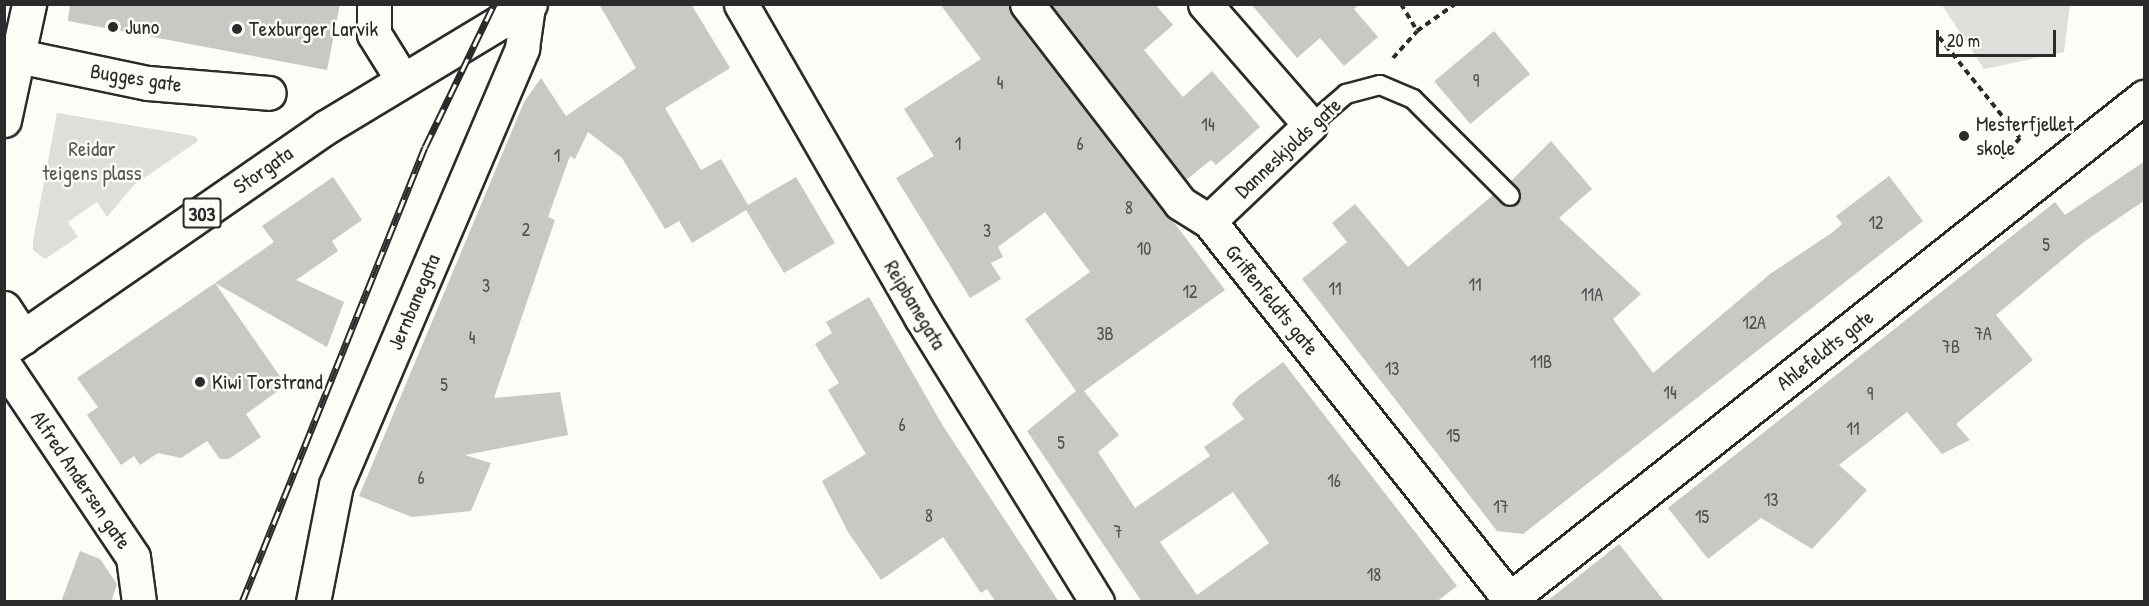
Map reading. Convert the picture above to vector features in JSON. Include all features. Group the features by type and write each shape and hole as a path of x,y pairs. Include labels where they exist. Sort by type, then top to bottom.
{"street":[{"path":"4,120 11,54 28,4"},
{"path":"374,4 374,34 402,79"},
{"name":"Reipbanegata","path":"741,4 921,316 1097,602"},
{"name":"Griffenfeldts gate","path":"1027,4 1180,203 1209,221 1510,601"},
{"path":"1205,4 1310,125"},
{"name":"Storgata","path":"14,343 402,79 529,5"},
{"name":"Jernbanegata","path":"313,602 336,485 522,48 529,5"},
{"name":"Bugges gate","path":"11,54 148,83 269,93"},
{"name":"Ahlefeldts gate","path":"1510,601 2145,97"},
{"name":"Danneskjolds gate","path":"1209,221 1310,125"},
{"path":"4,308 14,343"},
{"name":"Alfred Andersen gate","path":"4,365 133,557 139,602"}],"lane":[{"name":"Danneskjolds gate","path":"1310,125 1346,93 1380,85"},
{"path":"1380,85 1413,99 1510,196"}],"path":[{"path":"1401,4 1418,31"},
{"path":"1380,85 1390,60 1418,31 1455,4"},
{"path":"1939,37 2020,138"}],"green space":[{"path":"1942,5 2070,5 2064,52 1984,69"},
{"name":"Reidar teigens plass","path":"57,113 195,136 198,141 134,185 107,217 97,202 68,222 78,237 45,259 33,250 33,241"}],"building":[{"path":"70,4 340,4 327,70 68,21"},
{"path":"599,4 691,4 730,68 665,108 701,170 721,159 748,205 796,177 835,243 784,273 746,210 692,243 679,221 665,229 622,158 588,132 575,159 570,156 548,217 555,220 494,398 560,392 568,435 465,455 491,463 471,511 412,517 359,496 524,102 541,78 566,116 636,68"},
{"path":"940,4 1009,4 1225,290 1084,391 1119,435 1098,452 1135,508 1210,456 1204,447 1244,419 1232,404 1238,396 1283,362 1457,586 1436,602 1142,602 1027,431 1076,391 1025,319 1090,272 1045,212 998,247 1003,257 991,263 1001,279 970,298 896,178 934,156 904,109 981,59","holes":["1233,492 1269,543 1197,595 1160,542"]},
{"path":"1051,4 1155,4 1173,25 1144,50 1183,97 1212,71 1260,127 1216,165 1211,160 1186,180"},
{"path":"1251,4 1359,4 1354,9 1378,37 1344,66 1320,38 1297,58"},
{"path":"1494,31 1530,74 1470,124 1434,81"},
{"path":"1551,141 1592,189 1559,218 1641,294 1613,319 1653,373 1770,274 1833,232 1842,224 1836,216 1889,176 1923,221 1523,534 1497,531 1302,279 1347,242 1332,223 1355,204 1408,267 1493,195 1507,207 1517,204 1521,193 1511,181"},
{"path":"2145,161 2145,200 2085,241 1996,315 2033,360 1956,424 1970,440 1942,454 1907,412 1839,465 1867,490 1812,549 1761,518 1708,559 1668,508 2055,202 2065,215"},
{"path":"333,177 362,220 332,241 338,251 296,280 344,302 327,347 215,283 274,242 262,226"},
{"path":"215,283 286,385 246,414 261,437 229,459 220,459 207,441 181,458 158,453 140,465 134,456 121,465 87,415 98,407 77,378"},
{"path":"869,297 943,426 1059,602 996,602 987,589 981,593 943,537 881,580 848,532 822,481 866,454 828,390 839,383 815,344 832,333 826,322"},
{"path":"1619,544 1665,602 1546,602"},
{"path":"80,551 100,559 117,584 111,602 61,602"}],"railway":[{"path":"242,602 425,147 494,4"}],"place":[{"name":"Juno","path":"113,27"},
{"name":"Texburger Larvik","path":"237,29"},
{"name":"Mesterfjellet skole","path":"1964,136"},
{"name":"Kiwi Torstrand","path":"200,382"}]}
